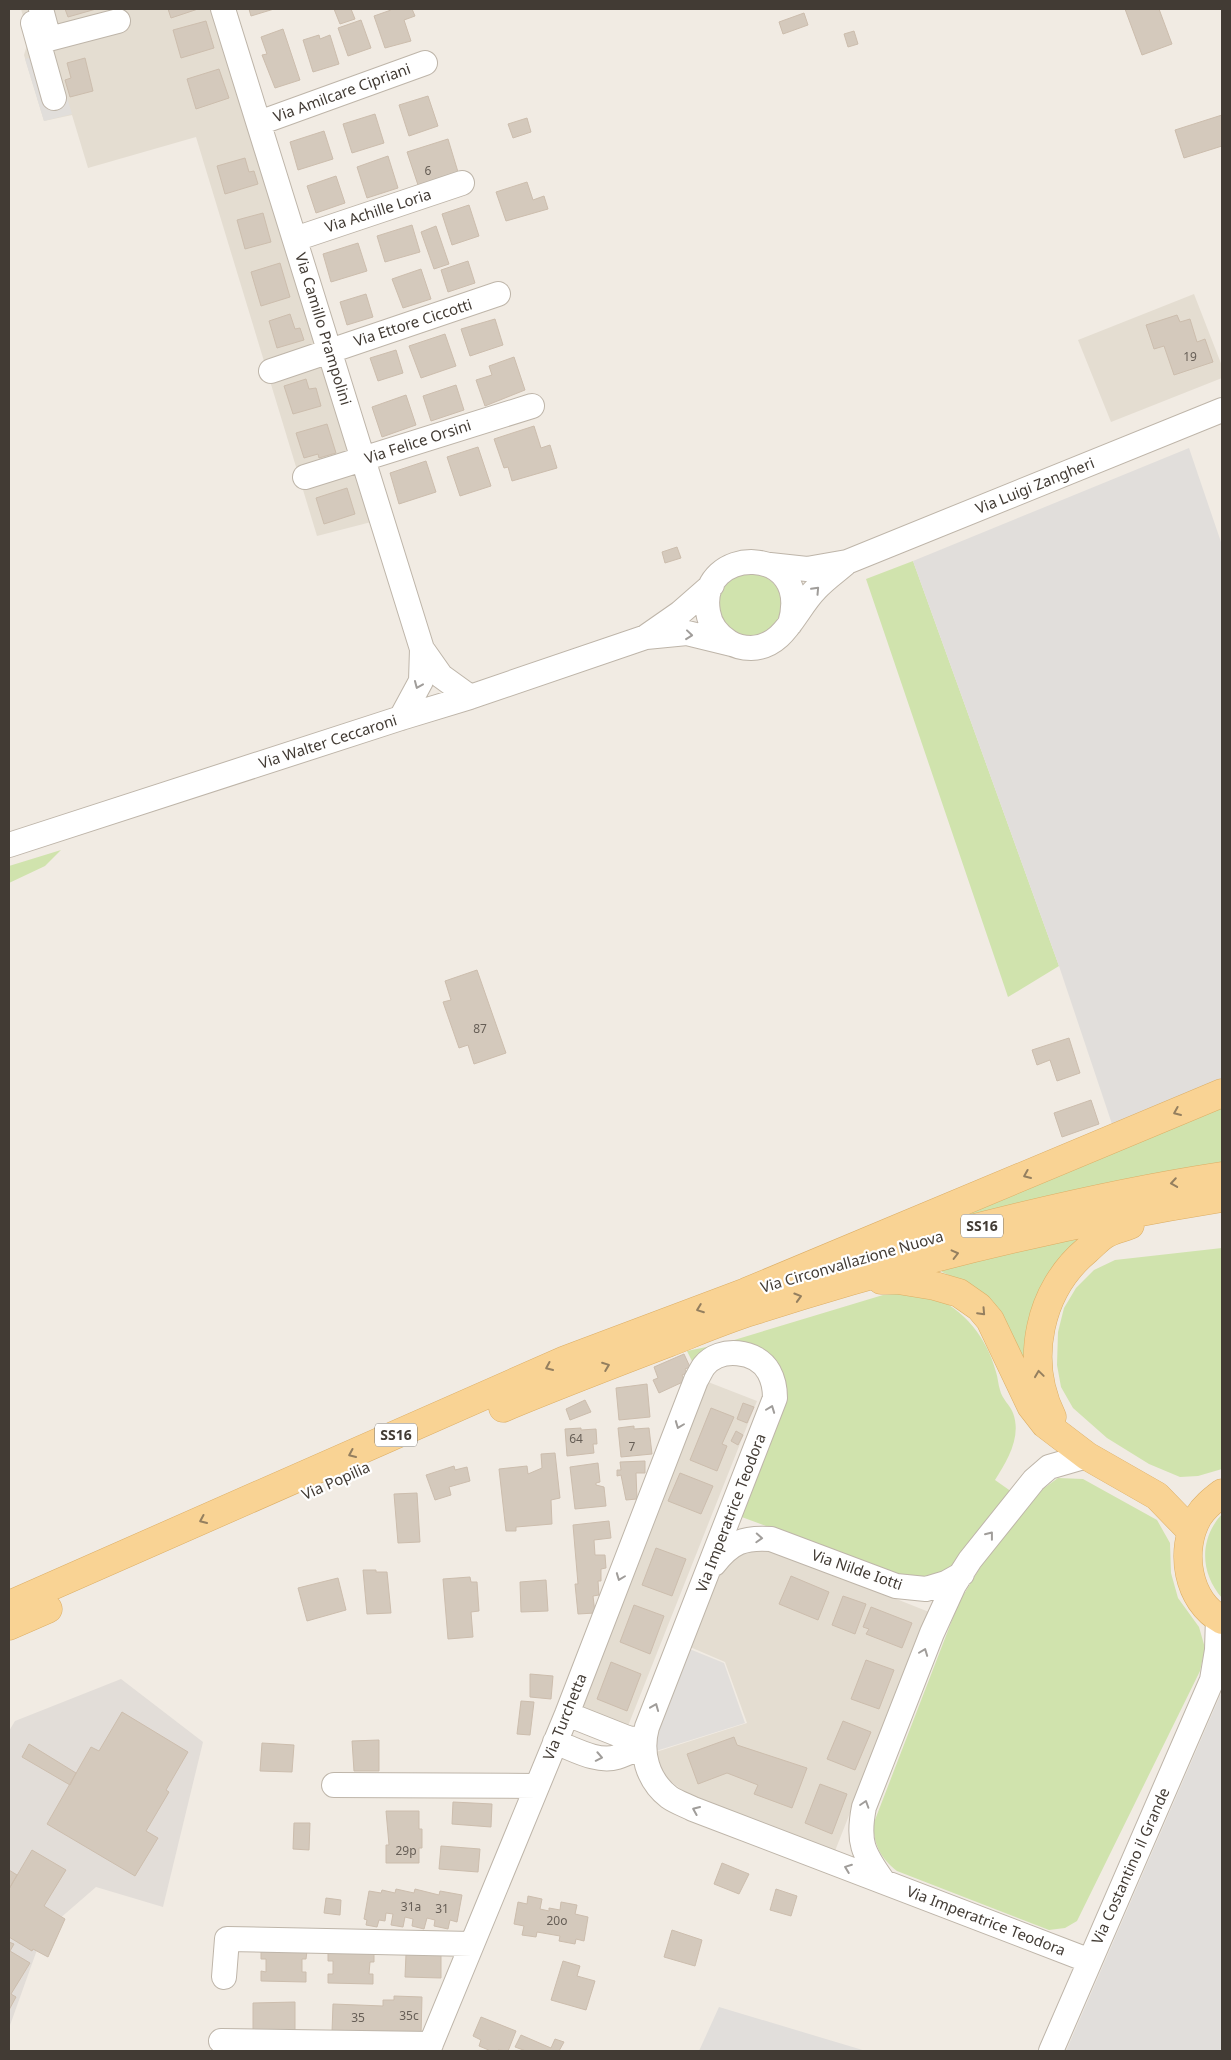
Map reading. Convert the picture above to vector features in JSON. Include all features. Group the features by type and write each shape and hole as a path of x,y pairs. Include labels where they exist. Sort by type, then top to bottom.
{"main road":[{"path":"749,1302 1222,1093"},
{"name":"Via Circonvallazione Nuova","path":"749,1302 951,1233 1155,1186 1222,1176"},
{"name":"Via Circonvallazione Nuova","path":"749,1302 854,1280 955,1254 1141,1212 1222,1198"},
{"path":"1062,1436 1043,1398 1038,1364 1038,1335 1046,1308 1059,1281 1080,1256 1107,1233 1222,1203"},
{"path":"854,1280 898,1280 935,1286 959,1293 979,1307 990,1320 1031,1406 1045,1424 1087,1456 1157,1496 1191,1531"},
{"name":"Via Popilia","path":"9,1605 565,1360 749,1302"},
{"name":"Via Popilia","path":"9,1626 464,1424 749,1302"},
{"path":"1157,1496 1215,1499"},
{"path":"1215,1499 1198,1517 1191,1531 1187,1555 1190,1579 1201,1600 1220,1619"}],"street":[{"path":"30,9 54,98"},
{"path":"41,9 49,40 118,21"},
{"name":"Via Camillo Prampolini","path":"223,9 422,649 441,676 470,697"},
{"name":"Via Amilcare Cipriani","path":"259,123 426,63"},
{"name":"Via Achille Loria","path":"295,239 462,183"},
{"name":"Via Ettore Ciccotti","path":"271,370 498,294"},
{"name":"Via Felice Orsini","path":"305,478 532,406"},
{"name":"Via Luigi Zangheri","path":"770,565 807,569 847,562 1222,410"},
{"name":"Via Walter Ceccaroni","path":"646,637 680,613 712,585 719,574 730,566 743,562 757,561 770,565"},
{"name":"Via Luigi Zangheri","path":"790,624 815,590 847,562"},
{"path":"770,565 781,573 789,584 794,597 794,610 790,624"},
{"path":"712,585 708,598 708,612 716,630 732,644"},
{"name":"Via Walter Ceccaroni","path":"9,845 470,697 646,637 687,633 744,648 758,648 777,639 790,624"},
{"name":"Via Camillo Prampolini","path":"401,718 421,681 422,649"},
{"name":"Via Imperatrice Teodora","path":"696,1380 705,1365 718,1356 732,1352 745,1354 760,1361 768,1370 774,1384 775,1398 644,1743 649,1771 657,1785 669,1797 693,1809 1090,1961"},
{"name":"Via Turchetta","path":"429,2047 567,1714 696,1380"},
{"path":"883,1881 868,1858 862,1842 860,1827 864,1807 932,1633 970,1560 1034,1480 1049,1467 1087,1456"},
{"name":"Via Nilde Iotti","path":"708,1574 724,1552 738,1542 752,1538 771,1539 896,1586 926,1588 946,1584 962,1574"},
{"name":"Via Costantino il Grande","path":"1051,2051 1217,1674 1220,1619"},
{"path":"567,1714 644,1743"},
{"path":"555,1742 602,1759 618,1757 644,1743"},
{"path":"334,1785 537,1786"},
{"path":"224,1977 227,1939 472,1944"},
{"path":"221,2041 429,2047"}],"shaded area":[{"path":"21,9 221,9 379,520 317,536 196,137 88,168 72,115 44,121 24,55 29,38"},
{"path":"53,51 72,114 44,121 25,59"},
{"path":"1194,294 1222,366 1222,378 1111,422 1078,340"},
{"path":"1189,448 1222,545 1222,1085 1114,1130 1059,966 913,561"},
{"path":"703,1380 757,1401 628,1726 578,1707"},
{"path":"759,1550 776,1551 929,1612 835,1851 686,1793 665,1777 656,1752 747,1723 725,1662 690,1647 717,1580 723,1570 732,1560 746,1552"},
{"path":"687,1648 724,1663 745,1723 656,1751 658,1730"},
{"path":"121,1679 203,1742 163,1907 96,1887 43,1933 9,2028 9,1731 15,1721"},
{"path":"1222,1691 1222,2051 1066,2051"},
{"path":"719,2007 866,2051 699,2051"}],"green space":[{"path":"913,561 1059,966 1008,997 866,579"},
{"path":"750,573 768,579 776,587 782,605 776,623 768,631 750,637 732,631 724,623 718,605 724,587 732,579"},
{"path":"61,850 45,866 9,883 9,866"},
{"path":"1222,1103 1222,1168 1156,1178 967,1216 965,1211"},
{"path":"1084,1236 1029,1374 969,1284 942,1272 942,1269"},
{"path":"1222,1248 1222,1469 1198,1476 1180,1477 1149,1464 1107,1438 1073,1408 1061,1387 1057,1365 1058,1332 1064,1308 1076,1288 1094,1270 1115,1260"},
{"path":"909,1293 932,1296 944,1302 955,1309 973,1326 992,1360 1001,1393 1013,1413 1016,1431 1012,1448 995,1480 1012,1492 951,1567 925,1578 907,1578 739,1516 779,1408 769,1360 694,1365 687,1351 721,1344 883,1295"},
{"path":"1058,1478 1083,1479 1157,1520 1170,1543 1171,1573 1178,1598 1199,1627 1205,1648 1200,1671 1077,1921 1065,1928 1049,1930 897,1871 879,1851 873,1825 959,1602 988,1555 1036,1494"},
{"path":"1222,1514 1222,1598 1209,1578 1205,1556 1209,1534"}],"building":[{"path":"65,9 96,9 68,17"},
{"path":"168,9 198,9 171,18"},
{"path":"249,9 274,9 251,16"},
{"path":"334,9 351,9 355,19 340,24"},
{"path":"391,9 412,9 415,16 404,20 411,41 385,48 374,16"},
{"path":"1125,9 1159,9 1172,44 1142,55"},
{"path":"804,13 808,25 783,34 779,22"},
{"path":"361,20 371,48 348,56 338,28"},
{"path":"206,21 214,48 181,58 173,30"},
{"path":"283,29 300,80 275,88 262,55 267,54 261,37"},
{"path":"854,31 858,44 848,47 844,34"},
{"path":"319,35 320,39 330,35 339,64 313,72 303,40"},
{"path":"85,58 93,91 70,97 65,80 71,78 67,63"},
{"path":"219,69 229,98 196,109 187,79"},
{"path":"428,96 438,126 409,136 399,105"},
{"path":"375,114 384,143 352,153 343,124"},
{"path":"1222,115 1222,146 1184,158 1175,130"},
{"path":"527,118 531,132 513,138 508,124"},
{"path":"324,131 333,159 298,170 290,142"},
{"path":"448,139 458,172 418,185 407,152"},
{"path":"388,156 398,188 367,198 357,167"},
{"path":"245,158 249,172 254,171 258,184 225,194 217,166"},
{"path":"336,176 345,203 316,213 307,186"},
{"path":"527,182 533,200 544,196 548,209 506,221 496,192"},
{"path":"469,205 479,236 452,245 442,214"},
{"path":"263,213 271,242 245,249 237,220"},
{"path":"412,225 420,252 385,262 377,236"},
{"path":"436,226 449,264 434,269 421,232"},
{"path":"358,243 367,271 331,282 323,254"},
{"path":"468,261 475,283 448,292 441,270"},
{"path":"280,263 290,297 261,306 251,272"},
{"path":"421,269 431,299 403,308 392,279"},
{"path":"366,294 373,317 347,325 340,302"},
{"path":"290,314 295,329 300,328 304,340 277,348 269,321"},
{"path":"1177,315 1180,322 1190,319 1197,342 1205,339 1213,362 1174,375 1164,346 1154,349 1146,325"},
{"path":"495,319 503,345 470,356 461,329"},
{"path":"445,334 456,366 421,378 409,346"},
{"path":"396,350 403,373 378,381 370,358"},
{"path":"514,357 525,390 485,406 476,380 492,375 489,366"},
{"path":"306,379 309,389 316,388 321,406 293,414 284,386"},
{"path":"456,385 464,410 431,421 423,396"},
{"path":"406,395 416,425 382,437 372,407"},
{"path":"327,424 336,453 319,458 318,454 304,458 296,433"},
{"path":"534,426 541,448 550,445 557,468 512,481 508,467 504,468 494,439"},
{"path":"478,447 491,486 460,496 447,457"},
{"path":"426,461 436,492 399,504 390,473"},
{"path":"347,488 355,514 324,524 316,498"},
{"path":"677,547 681,558 665,563 662,552"},
{"path":"477,970 506,1053 474,1064 468,1045 459,1048 443,1002 451,1000 445,981"},
{"path":"1069,1038 1080,1073 1057,1081 1050,1060 1037,1065 1032,1050"},
{"path":"1091,1100 1099,1124 1062,1137 1054,1113"},
{"path":"684,1354 690,1367 685,1369 687,1373 682,1375 685,1381 659,1393 653,1380 658,1378 654,1367"},
{"path":"647,1384 650,1417 619,1420 616,1388"},
{"path":"585,1400 591,1412 570,1420 566,1409"},
{"path":"743,1403 754,1407 747,1423 737,1419"},
{"path":"711,1408 734,1417 722,1444 727,1446 717,1471 690,1460"},
{"path":"634,1426 634,1429 649,1428 652,1454 621,1457 618,1428"},
{"path":"581,1428 581,1430 596,1429 597,1444 593,1444 594,1453 567,1456 565,1429"},
{"path":"736,1431 743,1435 738,1445 731,1441"},
{"path":"555,1453 560,1498 551,1500 552,1524 516,1527 516,1531 506,1531 499,1469 527,1466 528,1474 542,1468 541,1454"},
{"path":"645,1461 645,1473 636,1473 637,1499 626,1500 621,1475 617,1476 617,1470 621,1470 620,1462"},
{"path":"598,1463 600,1482 596,1483 596,1485 604,1487 606,1506 575,1509 570,1467"},
{"path":"454,1466 455,1470 467,1467 470,1481 449,1487 451,1495 435,1500 426,1475"},
{"path":"680,1473 713,1486 701,1514 668,1501"},
{"path":"417,1493 420,1542 398,1543 394,1494"},
{"path":"609,1521 611,1538 594,1540 595,1555 605,1555 606,1568 601,1569 601,1581 598,1581 599,1595 593,1596 595,1613 578,1614 575,1584 578,1584 573,1525"},
{"path":"656,1548 686,1559 672,1596 642,1585"},
{"path":"363,1570 387,1572 391,1613 367,1614"},
{"path":"791,1576 829,1592 818,1620 779,1604"},
{"path":"470,1577 471,1582 477,1582 479,1611 471,1612 473,1637 448,1639 443,1579"},
{"path":"338,1578 346,1610 307,1621 298,1588"},
{"path":"546,1580 548,1611 521,1612 520,1582"},
{"path":"843,1596 866,1604 855,1634 832,1625"},
{"path":"634,1605 664,1616 650,1654 620,1642"},
{"path":"871,1607 912,1623 902,1648 866,1634 869,1629 863,1627"},
{"path":"866,1660 894,1670 879,1709 851,1699"},
{"path":"611,1662 641,1674 627,1711 597,1699"},
{"path":"530,1674 553,1676 551,1699 530,1697"},
{"path":"521,1701 534,1702 530,1735 517,1734"},
{"path":"122,1712 188,1752 166,1790 169,1792 146,1831 158,1838 135,1876 47,1824 91,1747 99,1751"},
{"path":"843,1721 871,1732 855,1770 827,1759"},
{"path":"734,1737 737,1745 807,1768 792,1808 754,1794 758,1785 727,1773 698,1784 687,1754"},
{"path":"379,1740 379,1771 354,1771 352,1741"},
{"path":"262,1743 294,1745 292,1772 260,1771"},
{"path":"29,1744 76,1773 70,1785 22,1757"},
{"path":"820,1784 847,1794 832,1834 805,1823"},
{"path":"453,1802 492,1804 491,1827 452,1824"},
{"path":"386,1811 419,1811 419,1829 422,1829 422,1848 419,1848 419,1863 386,1863 386,1845 389,1845"},
{"path":"294,1823 310,1823 309,1850 293,1849"},
{"path":"441,1846 480,1849 478,1872 439,1869"},
{"path":"32,1850 66,1870 44,1906 65,1919 48,1957 33,1949 32,1951 9,1937 9,1889"},
{"path":"722,1863 749,1874 739,1894 714,1884"},
{"path":"9,1870 17,1875 9,1889"},
{"path":"396,1889 414,1893 415,1889 439,1895 440,1891 462,1895 457,1922 450,1920 448,1929 434,1926 435,1920 427,1918 424,1929 412,1926 413,1919 405,1917 403,1927 391,1925 393,1914 386,1913 385,1921 379,1920 377,1927 366,1925 367,1920 364,1919 369,1891 381,1893 382,1890 395,1893"},
{"path":"776,1889 797,1896 791,1916 770,1910"},
{"path":"528,1896 542,1899 540,1909 549,1911 549,1908 560,1910 561,1902 577,1905 575,1914 588,1917 584,1941 576,1939 575,1944 559,1941 560,1936 537,1932 536,1937 522,1935 524,1926 514,1924 518,1902 527,1904"},
{"path":"326,1898 341,1900 340,1915 324,1913"},
{"path":"672,1930 702,1940 695,1966 664,1957"},
{"path":"9,1942 14,1944 10,1951 30,1963 11,1994 16,1997 9,2010"},
{"path":"261,1950 307,1951 306,1959 302,1959 302,1972 306,1972 306,1982 261,1981 261,1971 266,1972 266,1959 261,1959"},
{"path":"328,1952 374,1953 374,1962 370,1962 369,1974 373,1974 373,1984 328,1983 328,1974 333,1974 333,1961 328,1961"},
{"path":"406,1954 441,1955 441,1978 405,1977"},
{"path":"563,1961 580,1966 577,1976 595,1981 586,2010 551,2000"},
{"path":"394,1996 422,1997 421,2035 332,2032 333,2004 383,2006 383,2000 394,2000"},
{"path":"295,2002 295,2034 253,2034 253,2003"},
{"path":"481,2017 516,2031 508,2051 491,2051 479,2046 481,2040 473,2036"},
{"path":"521,2035 551,2048 555,2039 564,2042 559,2051 526,2051 515,2047"}]}
